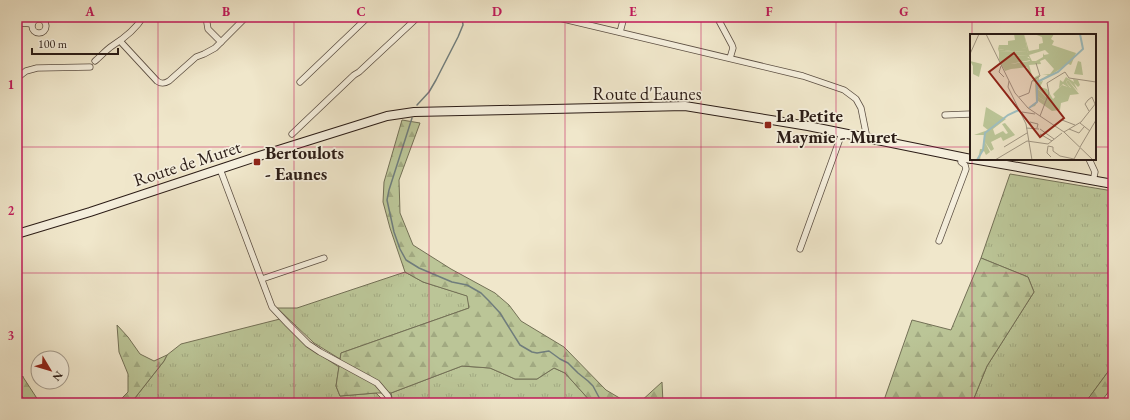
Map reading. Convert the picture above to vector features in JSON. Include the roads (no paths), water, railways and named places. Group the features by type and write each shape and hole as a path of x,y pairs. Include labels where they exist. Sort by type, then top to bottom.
{"main road":[{"name":"Route d'Eaunes","path":"414,112 685,106 758,117 970,159"},
{"name":"Route de Muret","path":"17,234 97,210 387,116 414,112"},
{"name":"Route d'Eaunes","path":"978,160 1113,184"}],"street":[{"path":"95,61 138,25 143,17"},
{"path":"206,17 208,29 221,42"},
{"path":"120,41 156,81 165,83 196,57 210,52 246,17"},
{"path":"300,82 368,17"},
{"path":"292,134 418,17"},
{"path":"555,17 803,76 844,90 856,99 861,108 867,138"},
{"path":"620,32 624,17"},
{"path":"718,17 733,48 730,58"},
{"path":"17,25 24,23 32,24"},
{"path":"17,78 26,71 37,68 90,68"},
{"path":"945,115 970,114"},
{"path":"800,249 842,133"},
{"path":"940,241 966,169 965,165 961,162 961,157"},
{"path":"1089,160 1095,172 1093,181"},
{"path":"220,169 272,307 308,344 377,383 388,396 389,403"},
{"path":"262,279 324,258"}],"waterway":[{"path":"417,105 429,92 458,37 463,25 462,17"},
{"path":"412,118 387,200 394,232 406,260 419,268 452,282 467,285 481,293 500,313 520,345 532,352 537,353 549,351 568,363 593,386 602,403"}],"place":[{"name":"La Petite Maymie - Muret","path":"768,125"},
{"name":"Bertoulots - Eaunes","path":"257,162"}]}
